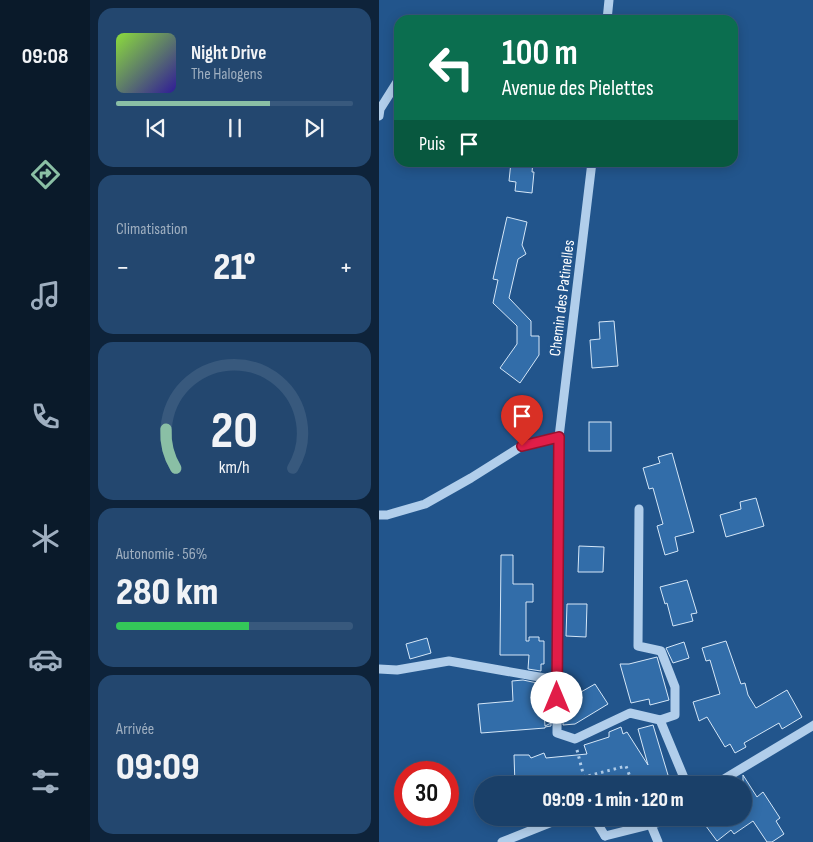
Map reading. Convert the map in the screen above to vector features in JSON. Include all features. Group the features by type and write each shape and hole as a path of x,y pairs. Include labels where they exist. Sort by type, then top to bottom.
{"street":[{"path":"608,15 609,0"},
{"path":"379,116 380,109 394,87"},
{"name":"Chemin des Patinelles","path":"575,740 557,733 559,437 591,167"},
{"path":"379,514 387,515 425,504 522,446 559,437"},
{"path":"575,740 631,713 660,720 675,715 675,687 661,651 638,646 639,509"},
{"path":"379,669 397,670 449,661 556,680"},
{"path":"660,720 683,776"},
{"path":"729,776 813,725"},
{"path":"502,842 542,826"},
{"path":"597,826 603,839 647,826"},
{"path":"651,826 658,842"},
{"path":"614,842 618,833"}],"path":[{"path":"575,740 584,776"},
{"path":"588,776 626,766 630,776"}],"building":[{"path":"510,167 532,167 532,172 534,172 532,193 515,191 516,182 509,181"},
{"path":"507,217 527,222 522,245 526,254 518,259 509,298 531,321 531,336 539,336 539,355 520,383 500,368 517,344 517,326 493,303 498,280 493,279"},
{"path":"614,321 618,366 592,368 590,340 600,339 599,322"},
{"path":"589,422 611,422 611,451 589,451"},
{"path":"672,453 694,532 675,537 678,551 665,555 657,526 663,524 653,488 649,489 643,468 660,463 658,457"},
{"path":"756,498 764,526 726,537 720,515 741,509 740,502"},
{"path":"579,546 604,547 603,572 578,572"},
{"path":"501,555 513,555 513,584 533,584 533,602 526,602 526,641 529,641 529,637 539,637 539,641 544,641 544,664 541,664 541,671 528,669 529,655 500,655"},
{"path":"687,580 697,613 691,614 693,621 673,626 667,603 665,604 660,587"},
{"path":"567,604 587,604 586,637 566,636"},
{"path":"427,638 431,653 410,659 406,644"},
{"path":"726,641 741,684 745,683 748,695 756,708 787,690 802,717 782,729 779,723 744,743 746,747 735,753 730,744 725,747 707,717 699,721 693,702 720,694 710,660 706,661 702,648"},
{"path":"684,642 689,658 673,663 666,648"},
{"path":"657,657 669,700 650,705 649,699 631,703 620,664 629,664"},
{"path":"523,680 542,684 545,726 551,723 551,726 481,733 478,704 513,701 512,681"},
{"path":"595,684 608,704 575,724 563,725 563,716 580,706 574,696"},
{"path":"653,725 668,776 515,776 514,755 529,755 531,758 544,753 546,758 587,754 584,745 609,737 609,732 621,727 623,734 627,732 648,765 638,729"},
{"path":"752,789 757,797 763,792 780,818 776,821 784,834 772,842 767,842 753,821"},
{"path":"706,826 746,826 734,834 731,830 717,841"}],"route":[{"path":"522,446 559,437 557,698"}]}
